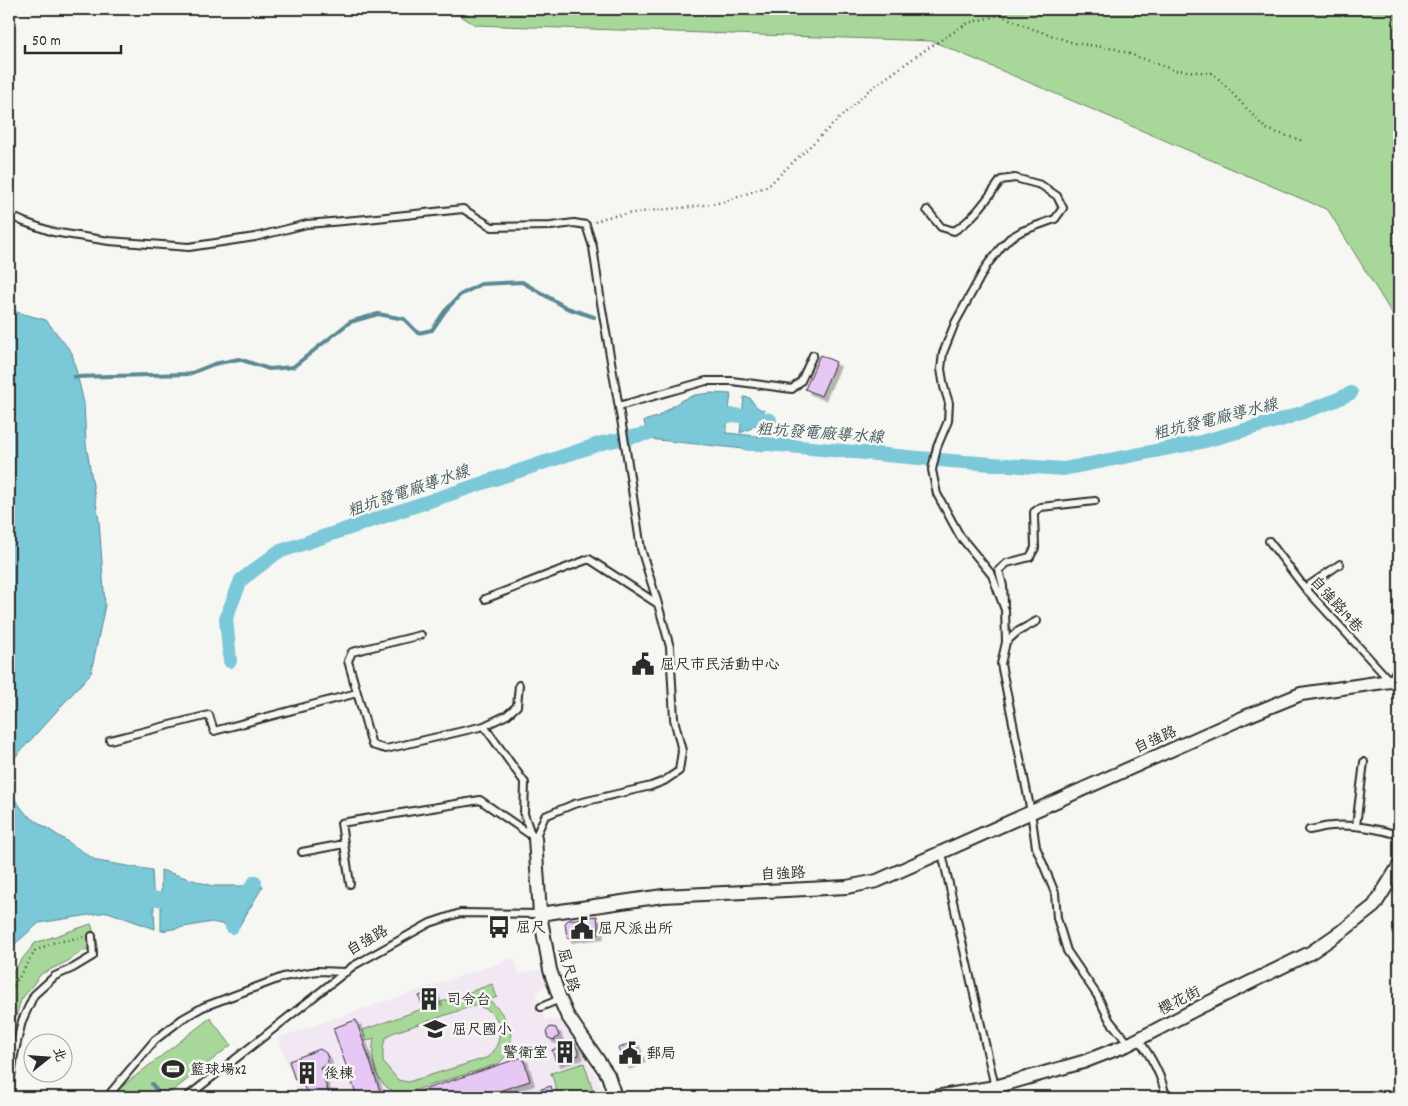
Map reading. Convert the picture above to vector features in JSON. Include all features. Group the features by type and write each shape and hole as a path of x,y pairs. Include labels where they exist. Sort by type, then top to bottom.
{"street":[{"name":"自強路","path":"540,914 663,896 847,886 877,881 1247,716 1302,694 1394,682"},
{"name":"屈尺路","path":"533,837 540,914 550,970 567,1015 608,1075 615,1097"},
{"name":"櫻花街","path":"936,1097 995,1087 1082,1062 1134,1041 1310,954 1374,906 1399,866"}],"lane":[{"path":"927,210 941,227 954,230 963,226 979,209 1001,180 1015,178 1041,186 1057,196 1063,208 1055,218 1022,230 1002,246 987,265 955,323 943,353 941,370 949,403 948,422 937,447 932,470 937,494 960,536 992,575 1005,610"},
{"path":"9,215 53,232 109,241 189,247 255,237 307,224 463,209 492,227 551,226 574,222 586,225 593,247 641,550 670,647 674,719 682,751 678,771 664,781 574,804 545,816 533,837"},
{"path":"619,406 706,381 732,381 792,389 801,381 812,355"},
{"path":"1095,501 1041,507 1034,512 1035,548 1030,556 1007,563 999,570 1003,586 1006,642 1001,664 1031,812 1036,847 1055,893 1057,918 1067,951 1097,994 1110,1021 1148,1052 1164,1087 1166,1097"},
{"name":"自強路19巷","path":"1269,541 1305,588 1394,682"},
{"path":"484,599 589,559 658,604"},
{"path":"1305,588 1340,564"},
{"path":"1006,642 1017,632 1037,621"},
{"path":"421,635 352,652 348,661 372,745 386,749 484,726 507,715 517,706 519,685"},
{"path":"1394,682 1399,667"},
{"path":"110,740 209,714 214,731 357,693"},
{"path":"484,726 525,783 524,814 533,837"},
{"path":"1356,826 1364,762"},
{"path":"350,884 341,823 480,800 533,837"},
{"path":"1309,830 1332,826 1356,826 1380,829 1399,835"},
{"path":"302,852 344,844"},
{"path":"942,853 995,1087"},
{"name":"自強路","path":"188,1097 353,966 430,923 460,913 540,914"},
{"path":"9,1092 14,1054 22,1021 34,994 55,976 93,956 92,936"},
{"path":"107,1097 155,1040 182,1019 203,1007 283,977 317,971 346,972"},
{"path":"540,1007 560,999"}],"path":[{"path":"586,225 607,217 724,202 768,186 868,91 922,52 968,23 1000,15 1074,43 1116,49 1174,70 1213,73 1266,129 1303,141"},
{"path":"9,994 35,951 52,943 92,936"}],"shaded area":[{"name":"屈尺國小","path":"514,958 519,974 540,970 545,984 536,994 545,1020 561,1020 581,1049 598,1081 604,1097 300,1097 277,1038"}],"green space":[{"path":"450,9 1399,9 1399,325 1328,210 932,41 475,25"},
{"path":"91,924 98,945 41,974 21,1000 9,1038 9,976 35,943"},
{"path":"492,984 497,997 489,1000 504,1016 510,1030 511,1045 508,1054 498,1064 403,1094 386,1087 380,1080 374,1065 374,1038 366,1041 363,1030","holes":["473,1006 483,1008 496,1018 499,1025 498,1041 489,1057 408,1082 398,1080 383,1062 385,1039 392,1033"]},
{"name":"籃球場x2","path":"210,1018 231,1045 165,1097 119,1097 115,1092"},
{"path":"584,1063 595,1097 559,1097 551,1073"}],"water":[{"path":"9,310 46,320 72,353 84,403 86,444 99,521 105,605 91,673 9,764"},
{"path":"711,393 731,394 726,433 766,437 764,451 648,439 644,421 657,417 682,400 695,395"},
{"path":"744,397 750,398 754,404 764,410 763,424 755,425 740,433"},
{"path":"9,792 27,815 97,861 152,870 155,929 108,912 39,923 9,949"},
{"path":"161,870 212,886 263,886 238,928 212,922 161,931"}],"building":[{"path":"820,355 836,362 821,396 805,389"},
{"name":"屈尺派出所","path":"597,916 599,934 567,938 565,923 568,920"},
{"name":"司令台","path":"434,991 438,1001 423,1007 419,996"},
{"path":"356,1020 382,1097 357,1097 333,1028"},
{"path":"550,1027 556,1028 559,1036 554,1040 548,1038 546,1032"},
{"name":"郵局","path":"635,1041 641,1058 625,1065 618,1048"},
{"name":"警衛室","path":"575,1043 579,1055 556,1062 552,1050"},
{"name":"後棟","path":"320,1049 326,1053 328,1059 326,1065 320,1068 330,1097 308,1097 301,1078 295,1080 289,1061"},
{"path":"523,1057 530,1081 480,1097 402,1097"},
{"path":"551,1086 554,1097 526,1097 525,1094"}],"waterway":[{"path":"74,377 189,374 214,364 239,359 269,369 293,367 350,322 378,314 404,319 418,333 432,330 445,311 460,295 481,284 522,282 567,308 594,317"},
{"name":"粗坑發電廠導水線","path":"748,444 768,444 1063,469 1201,442 1284,419 1351,393"},
{"path":"711,420 734,415 770,420"},
{"name":"粗坑發電廠導水線","path":"230,661 226,618 241,580 278,552 602,443 665,430"},
{"path":"232,927 234,910 255,882"},
{"path":"136,896 179,902"},
{"path":"152,1084 161,1097"}],"place":[{"name":"屈尺市民活動中心","path":"643,664"},
{"name":"屈尺","path":"499,927"},
{"name":"屈尺派出所","path":"582,928"},
{"name":"司令台","path":"429,999"},
{"name":"屈尺國小","path":"435,1029"},
{"name":"警衛室","path":"565,1052"},
{"name":"郵局","path":"630,1053"},
{"name":"籃球場x2","path":"173,1069"},
{"name":"後棟","path":"307,1073"}]}
